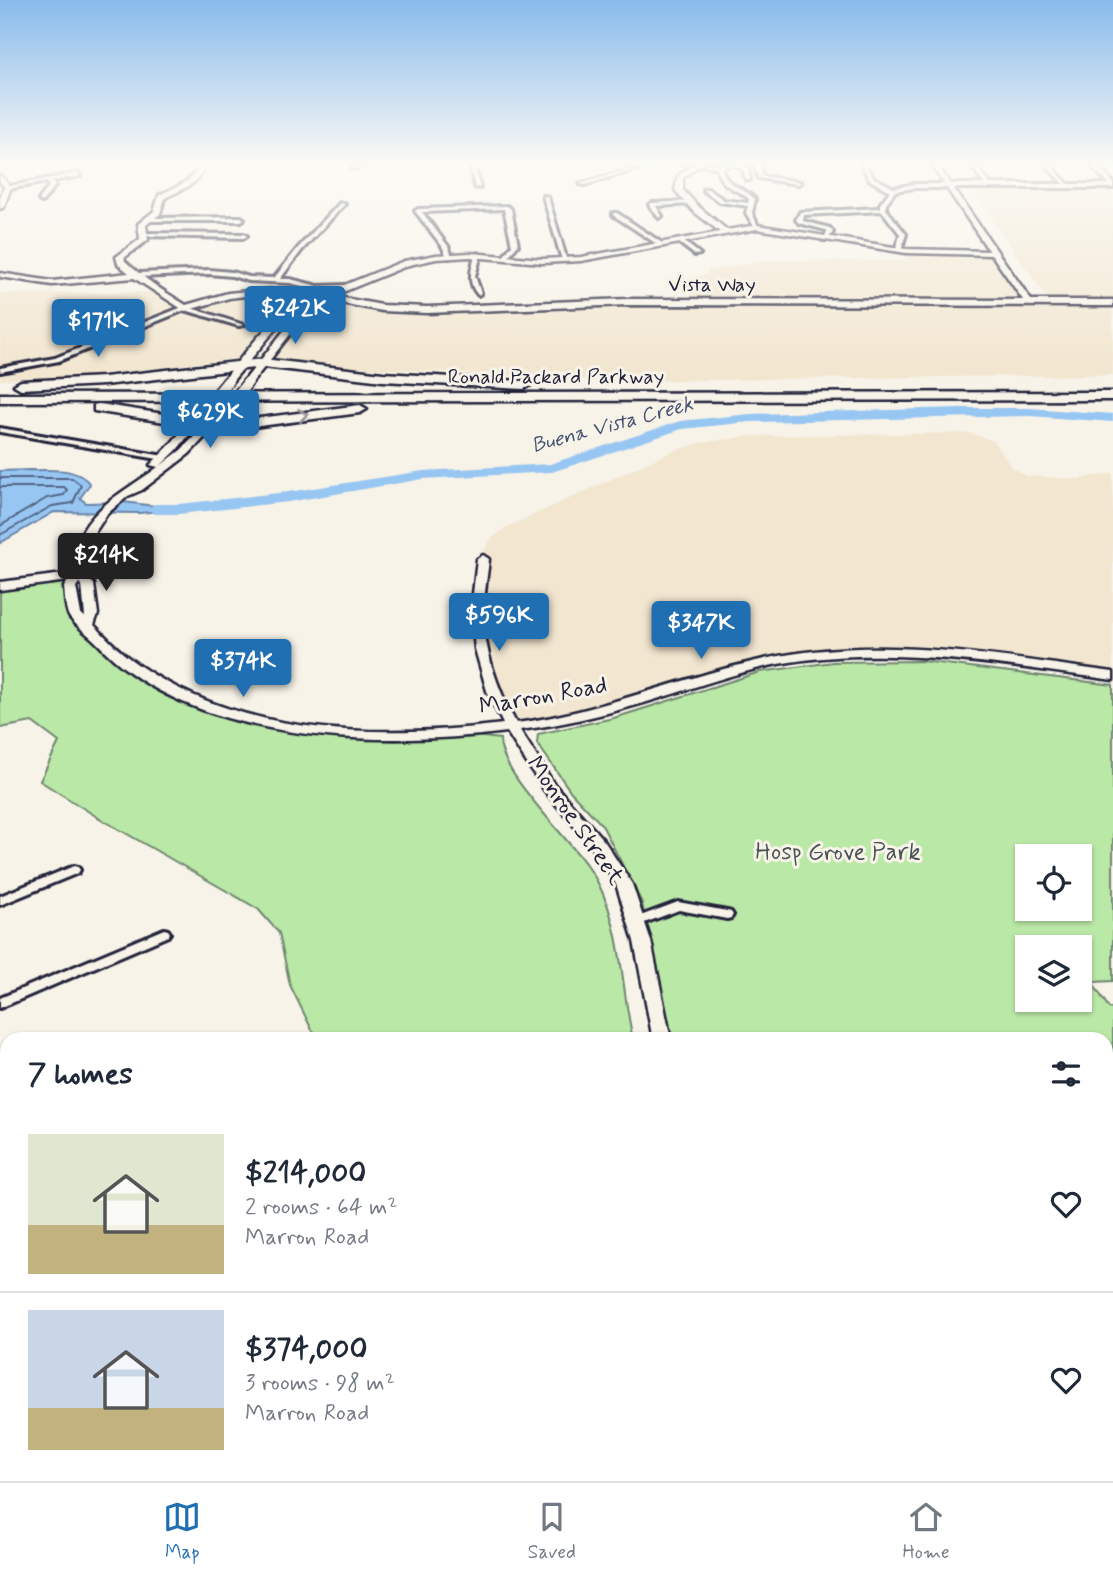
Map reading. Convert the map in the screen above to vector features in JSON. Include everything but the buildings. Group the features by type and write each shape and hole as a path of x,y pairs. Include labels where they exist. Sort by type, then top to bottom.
{"highway":[{"path":"0,388 104,381 263,363 404,379 679,389"},
{"name":"Ronald Packard Parkway","path":"0,388 1113,387"},
{"path":"0,405 104,408 222,427 368,408 702,397"},
{"name":"Ronald Packard Parkway","path":"0,398 1113,397"}],"main road":[{"path":"124,494 127,486 164,458 283,317 307,301 324,298 407,263 449,256 565,260 597,257 724,232"},
{"path":"786,232 899,250 995,253"},
{"path":"981,232 1029,303"},
{"path":"144,235 142,242 125,250 120,257 121,262 143,282 185,308"},
{"path":"0,275 52,283 138,275"},
{"name":"Vista Way","path":"185,308 189,303 210,297 262,289 295,290 382,308 427,310 627,302 1113,303"},
{"name":"Vista Way","path":"185,308 228,296 260,291 312,295"},
{"path":"169,298 210,297"},
{"path":"77,576 83,541 96,521 124,494 138,488 166,468 211,425 293,325 324,298"},
{"name":"Monroe Street","path":"483,559 477,625 480,649 490,680 511,726 549,787 587,832 623,882 639,921 660,1032"},
{"path":"0,586 77,576 88,584 92,614 88,625"},
{"name":"Marron Road","path":"77,576 70,587 71,608 75,616 88,625 111,649 173,691 232,715 331,735 387,737 457,733 511,726 596,711 756,663 814,655 878,652 953,656 1113,676"}],"street":[{"path":"276,280 315,232"},
{"path":"435,232 449,251 449,256"},
{"path":"506,257 515,245 513,232"},
{"path":"556,232 565,260"},
{"path":"642,232 662,245"},
{"path":"825,239 830,232"},
{"path":"899,250 901,232"},
{"path":"144,235 244,236"},
{"path":"680,241 697,254"},
{"path":"478,255 472,276 478,293"},
{"path":"138,275 197,271 318,288 348,287"},
{"path":"185,308 241,325"},
{"name":"Vista Way","path":"0,370 57,360 185,308"},
{"path":"0,430 164,458"},
{"path":"0,901 74,870"},
{"path":"639,921 678,906 727,915"},
{"path":"0,1003 164,933"}],"shaded area":[{"path":"1001,232 1113,232 1113,299 1047,298"},
{"path":"904,251 995,254 1028,303 1113,303 1113,375 617,381 354,367 259,356 288,324 330,296 346,302 460,312 534,304 691,302 688,279 707,274 708,271 761,261 908,261"},
{"path":"156,292 183,308 225,297 262,294 306,298 264,332 244,358 85,376 0,380 0,294"},
{"path":"969,433 994,441 1011,467 1027,476 1078,479 1113,473 1113,676 905,653 784,658 634,701 516,724 483,652 477,625 483,553 490,540 505,528 673,451 700,443 751,436"}],"green space":[{"path":"72,579 78,617 105,651 157,686 294,732 350,738 466,735 500,739 503,755 513,773 598,883 617,940 632,1032 315,1032 290,985 279,933 258,909 40,781 59,742 32,722 0,728 0,588"},
{"name":"Hosp Grove Park","path":"922,661 1113,685 1113,981 1092,982 1109,1008 1113,1009 1113,1032 667,1032 642,903 602,825 571,792 537,743 538,734 614,718 760,672 833,662"}],"water":[{"path":"31,470 78,474 90,484 80,498 86,503 123,502 179,509 140,513 54,512 0,543 0,471"}],"waterway":[{"name":"Buena Vista Creek","path":"155,509 179,509 288,497 423,475 552,468 680,425 750,418 958,412 1029,412 1113,418"}]}
